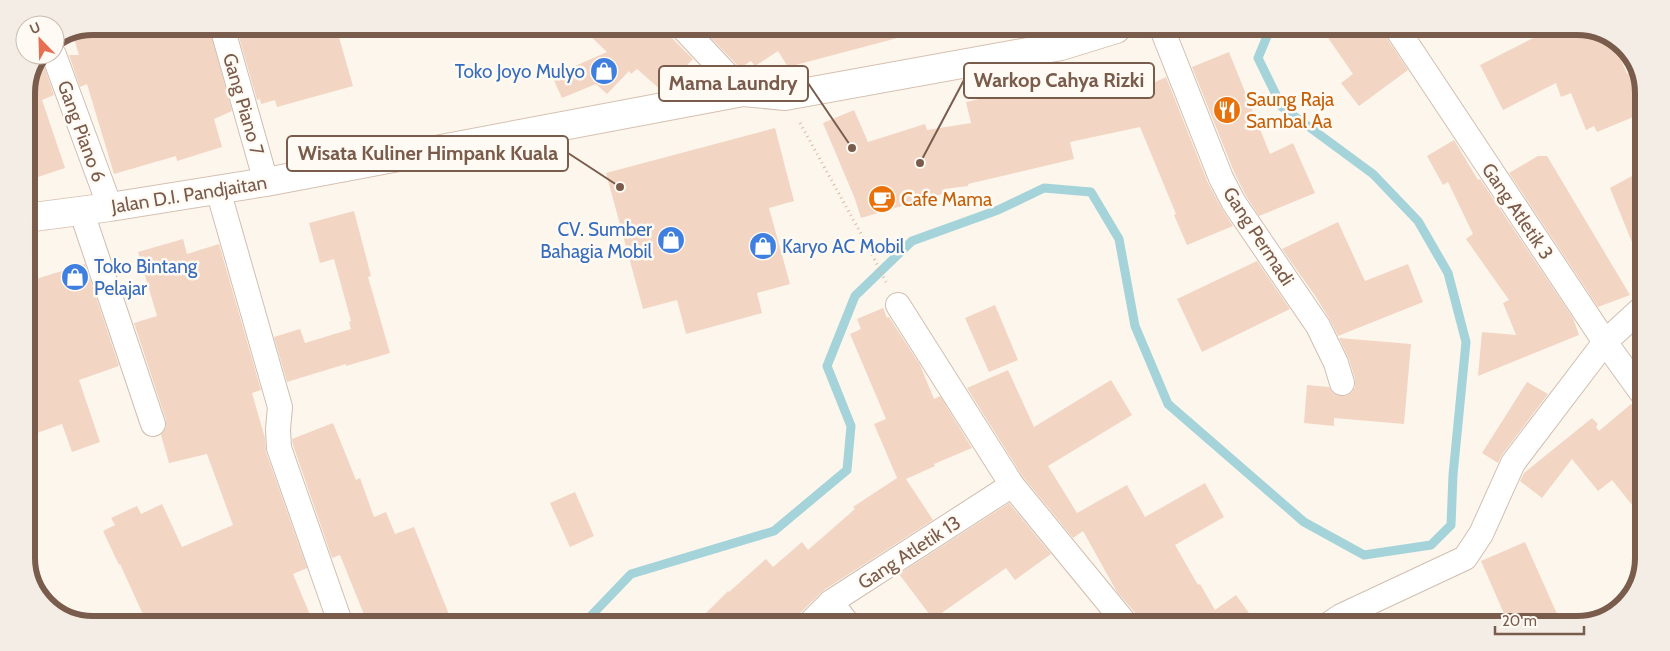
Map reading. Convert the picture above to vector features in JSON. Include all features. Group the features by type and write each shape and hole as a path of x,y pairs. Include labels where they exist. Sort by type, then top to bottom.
{"main road":[{"name":"Jalan D.I. Pandjaitan","path":"35,217 110,207 266,182 743,92 785,96 1076,35"}],"street":[{"name":"Gang Piano 7","path":"225,35 266,182"},
{"path":"690,35 743,92"},
{"name":"Gang Permadi","path":"1164,35 1221,178 1230,195 1318,326 1336,363 1342,383"},
{"name":"Gang Atletik 3","path":"1401,35 1605,342 1635,384"},
{"name":"Gang Piano 6","path":"58,65 110,207"},
{"path":"218,190 280,406 279,448 338,616"},
{"path":"81,210 153,424"},
{"path":"898,305 1012,485 1119,616"},
{"path":"1341,616 1465,558 1481,534 1513,463 1605,342 1635,314"},
{"name":"Gang Atletik 13","path":"817,616 831,602 1012,485"},
{"path":"831,602 842,616"}],"path":[{"path":"785,96 898,305"}],"building":[{"path":"211,35 232,111 214,119 222,147 177,161 176,156 114,174 87,84 80,87 69,55 79,55 74,38 82,36"},
{"path":"238,35 338,35 353,86 277,107 275,100 261,104 260,99 257,100"},
{"path":"589,35 669,35 693,59 662,91 637,69 631,74 629,71 607,94 596,84 562,98 552,76 607,52"},
{"path":"708,35 905,35 788,67 778,51 755,66 751,61 740,68"},
{"path":"1326,35 1385,35 1408,70 1359,106 1341,83 1353,74"},
{"path":"1539,35 1584,35 1596,38 1618,52 1627,74 1631,72 1635,89 1635,116 1597,132 1594,126 1586,130 1571,93 1561,97 1556,83 1503,110 1480,65"},
{"path":"1229,52 1270,154 1293,143 1315,193 1259,216 1234,172 1192,67"},
{"path":"44,65 54,95 42,100 65,168 35,178 35,93 39,71"},
{"path":"1114,68 1118,82 1146,71 1151,84 1166,77 1208,183 1233,226 1187,245 1140,127 1070,142 1074,159 968,184 968,186 944,189 946,193 861,218 823,123 854,110 868,142 925,124 927,130 971,123 966,102 1058,81 1058,78 1092,70 1093,73"},
{"path":"775,128 794,201 769,208 790,284 757,293 762,313 686,334 677,300 643,309 606,173"},
{"path":"1454,140 1478,180 1480,179 1573,318 1579,335 1478,376 1482,332 1516,335 1503,303 1509,300 1466,239 1473,234 1448,182 1443,185 1427,156"},
{"path":"1538,156 1547,156 1630,295 1598,307 1509,173"},
{"path":"1635,174 1635,250 1610,188"},
{"path":"354,211 371,276 368,277 390,353 287,382 274,337 300,329 305,343 351,329 349,322 351,321 334,259 320,263 309,223"},
{"path":"1338,222 1365,281 1408,264 1423,302 1338,336 1316,297 1282,249"},
{"path":"183,239 187,254 219,244 261,390 252,393 265,438 266,452 307,568 293,574 310,616 144,616 119,565 103,531 115,525 111,518 137,506 141,514 162,504 182,547 233,525 207,454 169,463 161,435 166,427 166,420 134,323 157,316 138,252"},
{"path":"1257,261 1290,309 1202,352 1177,299"},
{"path":"85,264 119,366 79,380 100,442 72,452 62,424 35,434 35,279"},
{"path":"995,305 1018,360 989,372 965,318"},
{"path":"883,308 887,318 889,317 920,365 934,399 940,396 972,448 934,464 935,466 906,479 933,520 824,590 799,616 703,616 728,591 766,559 773,567 802,542 808,550 855,509 853,507 897,478 874,424 886,419 850,334 861,329 857,319"},
{"path":"1339,338 1411,344 1404,424 1334,418 1334,426 1304,423 1307,385 1329,387 1333,393 1339,396 1346,396 1355,387 1355,379 1349,359"},
{"path":"1008,370 1034,427 1111,380 1132,415 1048,466 1077,513 1127,485 1145,517 1205,483 1224,517 1175,545 1215,610 1236,595 1251,616 1137,616 1117,592 1083,531 1073,538 1023,477 967,388"},
{"path":"1527,382 1548,394 1498,463 1482,453"},
{"path":"1631,404 1635,409 1635,509 1612,480 1598,491 1572,459 1542,498 1520,481 1524,473 1592,418 1598,424 1596,427 1599,431"},
{"path":"333,423 356,480 360,478 374,517 386,512 395,534 414,527 450,616 365,616 340,555 332,558 292,439"},
{"path":"575,492 594,536 570,547 550,503"},
{"path":"1009,503 1051,554 1015,580 1006,568 937,616 931,616 899,574"},
{"path":"1525,542 1558,616 1505,616 1481,561"}],"waterway":[{"path":"591,616 631,574 774,531 847,470 851,426 827,366 855,296 912,241 998,210 1044,188 1091,192 1119,239 1135,326 1168,404 1304,522 1364,555 1431,545 1451,525 1453,475 1466,342 1448,273 1418,221 1373,174 1282,107 1258,58 1268,35"}],"place":[{"name":"Toko Joyo Mulyo","path":"604,71"},
{"name":"Saung Raja Sambal Aa","path":"1227,110"},
{"name":"Mama Laundry","path":"852,148"},
{"name":"Warkop Cahya Rizki","path":"920,163"},
{"name":"Wisata Kuliner Himpank Kuala","path":"620,187"},
{"name":"Cafe Mama","path":"882,199"},
{"name":"CV. Sumber Bahagia Mobil","path":"671,240"},
{"name":"Karyo AC Mobil","path":"763,246"},
{"name":"Toko Bintang Pelajar","path":"75,277"}]}
